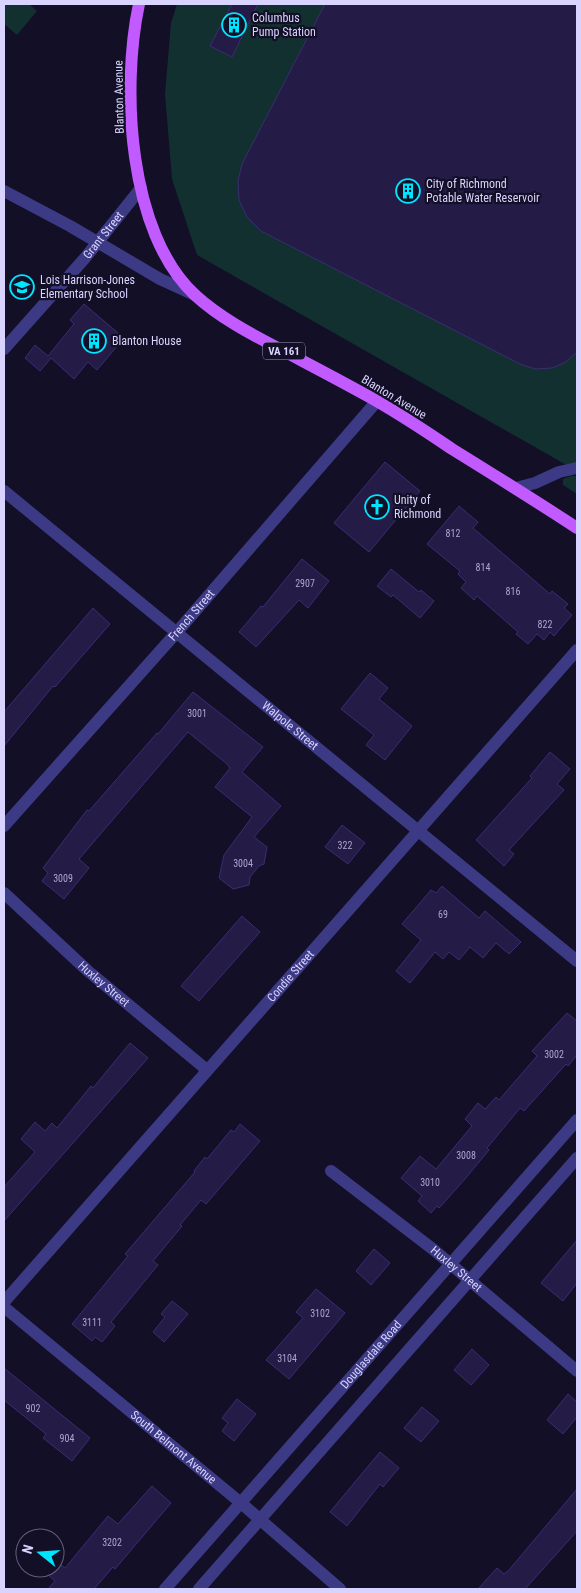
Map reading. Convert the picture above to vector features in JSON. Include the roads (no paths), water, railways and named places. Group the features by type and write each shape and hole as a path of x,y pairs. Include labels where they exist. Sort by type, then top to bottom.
{"main road":[{"name":"Blanton Avenue","path":"139,4 130,86 135,153 141,188 152,229 160,246 169,263 195,295 243,329 377,401 577,528"}],"street":[{"name":"Grant Street","path":"4,349 98,242 141,188"},
{"name":"Blanton Avenue","path":"4,191 70,226 160,279 195,295"},
{"name":"French Street","path":"4,826 177,632 377,401"},
{"path":"516,488 559,472 577,468"},
{"name":"Walpole Street","path":"4,491 577,961"},
{"name":"Condie Street","path":"4,1302 577,650"},
{"name":"Huxley Street","path":"4,892 88,970 207,1070"},
{"name":"Douglasdale Road","path":"165,1589 577,1120"},
{"name":"Douglasdale Road","path":"199,1589 577,1158"},
{"name":"Huxley Street","path":"331,1171 451,1264 577,1371"},
{"name":"South Belmont Avenue","path":"4,1308 241,1503 340,1589"}],"place":[{"name":"Columbus Pump Station","path":"234,25"},
{"name":"City of Richmond Potable Water Reservoir","path":"408,191"},
{"name":"Lois Harrison-Jones Elementary School","path":"22,287"},
{"name":"Blanton House","path":"94,341"},
{"name":"Unity of Richmond","path":"377,507"}]}
